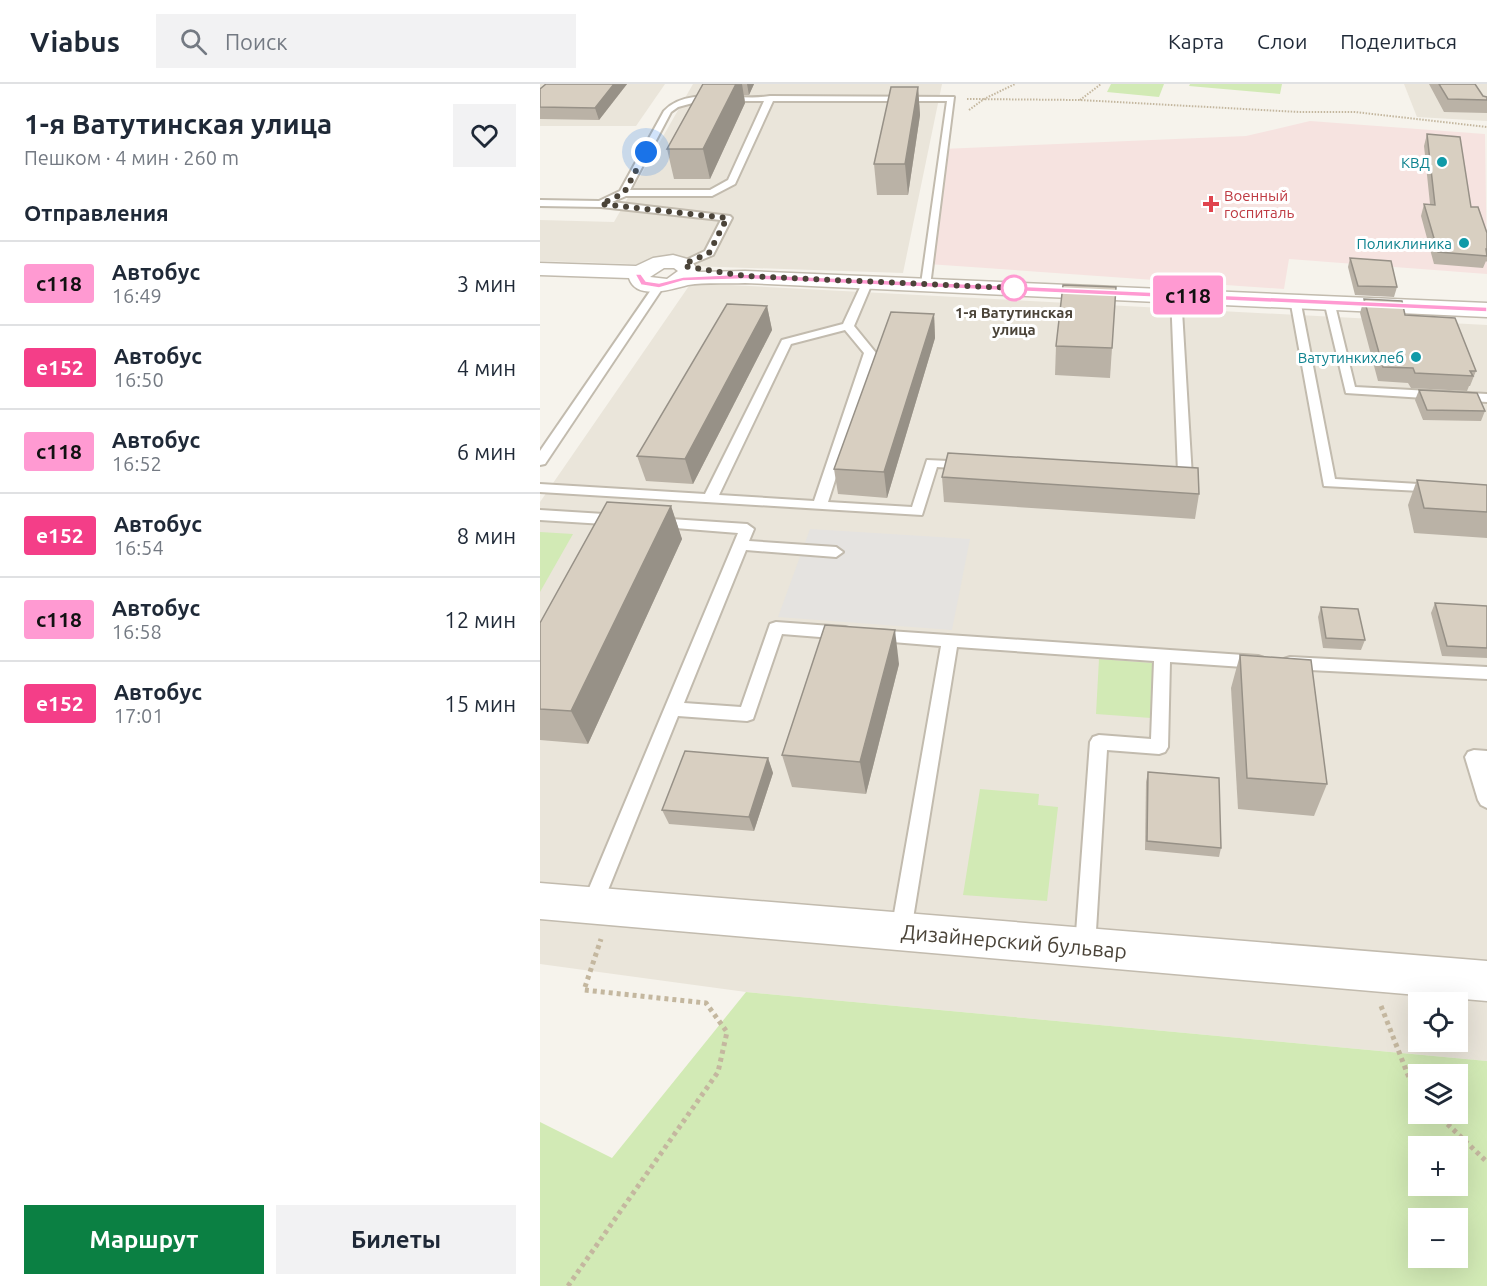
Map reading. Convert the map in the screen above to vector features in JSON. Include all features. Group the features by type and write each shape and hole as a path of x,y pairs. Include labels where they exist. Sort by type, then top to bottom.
{"street":[{"path":"540,269 640,272 660,262 685,270 745,276 1295,299 1487,310"},
{"path":"640,272 639,280 659,286 685,270"},
{"name":"Дизайнерский бульвар","path":"540,901 1487,981"}],"lane":[{"path":"601,204 624,193 712,193 732,182 770,98"},
{"path":"624,193 668,111 675,105 700,99 951,99 926,284"},
{"path":"540,203 601,204 727,218 709,253 685,270"},
{"path":"848,326 868,281"},
{"path":"540,461 659,286"},
{"path":"1162,476 1185,477 1176,294"},
{"path":"1295,299 1329,483 1453,490"},
{"path":"1329,301 1350,390 1487,398"},
{"path":"710,499 786,342 848,326"},
{"path":"820,505 870,353 848,326"},
{"path":"540,488 918,512 932,463 978,465"},
{"path":"540,515 747,529 673,709 602,906"},
{"path":"740,545 836,552"},
{"path":"673,709 747,714 776,628 1162,657 1487,673"},
{"path":"901,931 950,641"},
{"path":"1085,947 1099,742 1159,747 1162,657"},
{"path":"1487,758 1474,757 1487,800"}],"path":[{"path":"984,99 1015,84"},
{"path":"1080,100 1101,84"},
{"path":"951,99 1080,100 1287,112 1355,112 1487,127"},
{"path":"568,1286 718,1072 727,1032 706,1003 584,990 602,906"},
{"path":"1367,971 1408,1073"},
{"path":"1447,1124 1487,1162"}],"shaded area":[{"path":"540,84 665,84 636,126 540,126"},
{"path":"693,84 942,84 903,273 540,261 540,220 614,222"},
{"path":"1404,84 1487,84 1487,121 1417,117"},
{"name":"Военный госпиталь","path":"1310,121 1485,134 1487,274 1289,259 1284,289 928,264 942,149 1246,136"},
{"path":"691,283 1487,325 1487,1061 746,992 540,964 540,502"},
{"path":"810,529 970,539 952,630 778,617"}],"green space":[{"path":"1111,84 1164,84 1159,97 1107,92"},
{"path":"1190,84 1282,84 1280,94 1189,86"},
{"path":"540,532 573,534 540,592"},
{"path":"1099,659 1153,663 1151,718 1096,714"},
{"path":"980,789 1039,794 1038,805 1058,807 1047,901 963,895"},
{"path":"746,992 1487,1061 1487,1286 540,1286 540,1122 612,1158"}],"building":[{"path":"546,84 614,84 595,108 540,107 540,89"},
{"path":"703,84 736,84 703,149 667,149"},
{"path":"1439,84 1475,84 1487,100 1448,99"},
{"path":"891,87 918,87 905,164 874,164"},
{"path":"1427,134 1460,137 1471,207 1478,207 1487,233 1487,256 1438,252 1424,204 1435,205"},
{"path":"1350,258 1391,261 1397,287 1358,286"},
{"path":"1063,285 1116,287 1112,348 1056,346"},
{"path":"1364,299 1402,301 1405,315 1455,318 1476,371 1470,371 1473,376 1415,373 1413,368 1383,367"},
{"path":"727,304 767,306 685,459 637,456"},
{"path":"891,312 934,314 884,472 834,469"},
{"path":"1419,390 1477,393 1485,411 1427,410"},
{"path":"948,453 1198,468 1199,494 942,477"},
{"path":"1417,480 1487,485 1487,512 1424,508"},
{"path":"607,502 671,506 571,711 540,709 540,623"},
{"path":"1435,603 1487,606 1487,648 1447,646"},
{"path":"1321,607 1358,609 1365,640 1326,638"},
{"path":"825,625 895,630 860,762 782,755"},
{"path":"1240,655 1311,660 1327,784 1247,778"},
{"path":"685,751 768,758 749,817 662,810"},
{"path":"1148,772 1219,778 1221,848 1147,841"}],"bus line":[{"name":"с118","path":"638,276 639,280 644,283 659,286 676,283 683,279 745,276 1295,299 1487,310"}],"place":[{"name":"КВД","path":"1442,162"},
{"name":"Военный госпиталь","path":"1211,204"},
{"name":"Поликлиника","path":"1464,243"},
{"name":"1-я Ватутинская улица","path":"1014,288"},
{"name":"Ватутинкихлеб","path":"1416,357"}],"route":[{"path":"646,152 624,193 601,204 727,218 709,253 684,264 688,267 745,276 1014,288"}]}
